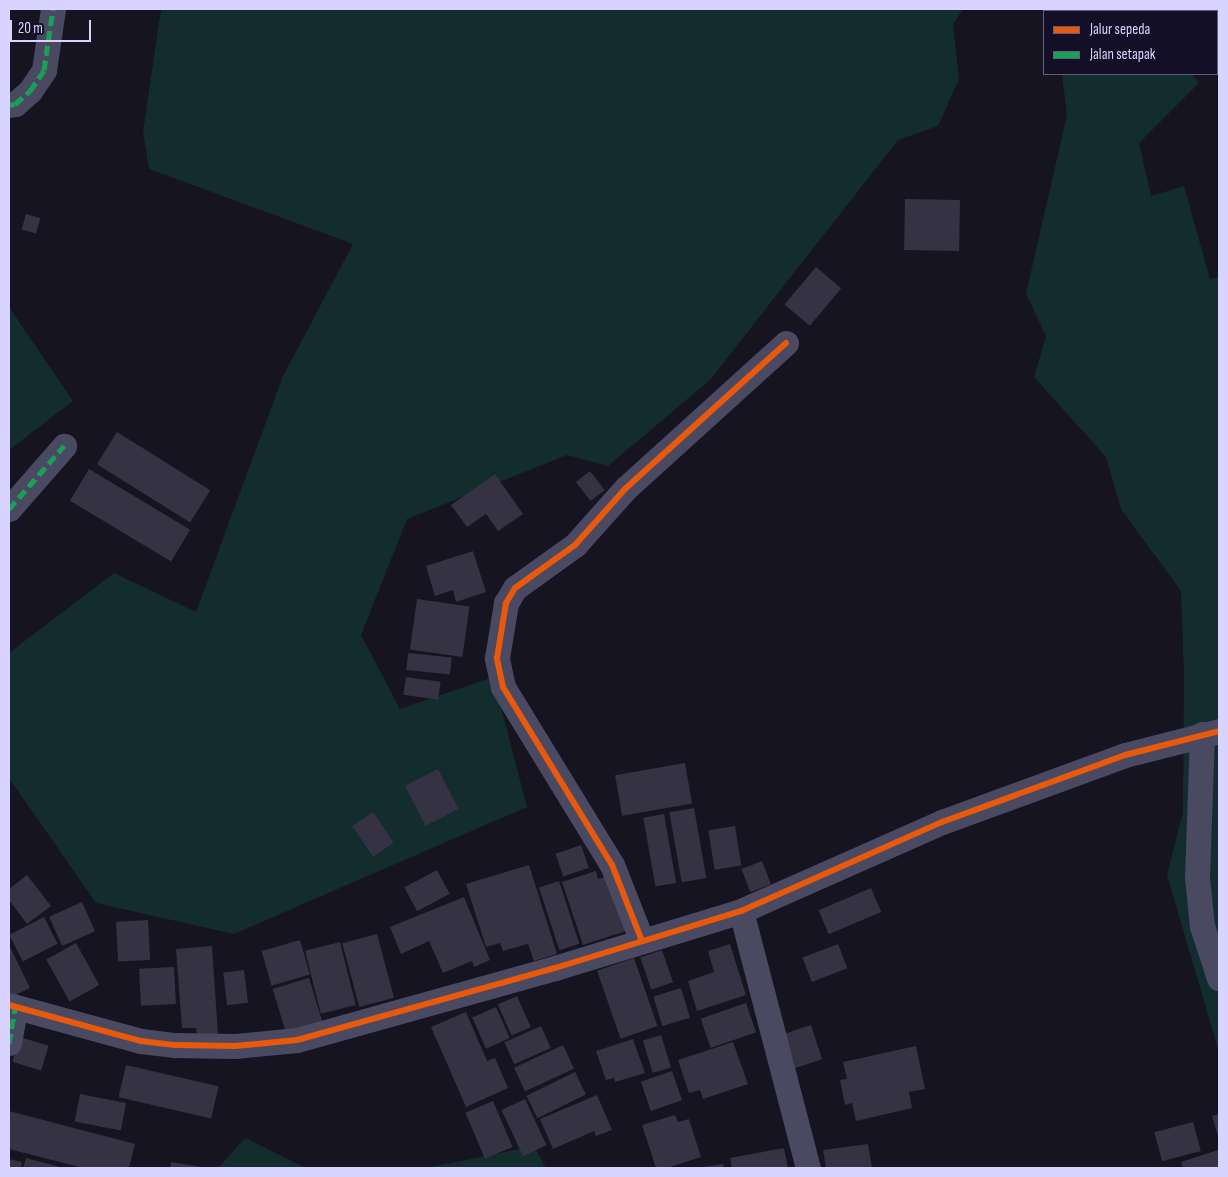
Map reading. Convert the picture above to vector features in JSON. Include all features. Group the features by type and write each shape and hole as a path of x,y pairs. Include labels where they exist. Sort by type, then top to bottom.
{"street":[{"path":"9,104 15,104 30,91 44,70 53,9"},
{"path":"642,941 612,865 503,687 497,658 506,603 515,588 574,545 626,488 786,343"},
{"path":"9,509 64,446"},
{"path":"9,1043 12,1007 141,1040 174,1045 235,1046 297,1040 555,968 741,912 942,822 1125,755 1210,733 1197,877 1202,926 1219,978"},
{"path":"741,912 808,1168"}],"green space":[{"path":"161,9 963,9 953,24 959,79 938,126 898,140 710,380 608,466 567,455 407,519 361,635 400,709 493,677 527,807 234,934 96,903 9,778 9,653 114,573 196,612 283,376 353,244 149,169 143,132"},
{"path":"1062,75 1193,75 1199,83 1139,143 1151,196 1184,186 1210,279 1219,277 1219,1052 1167,875 1183,812 1184,673 1181,591 1121,509 1106,457 1034,377 1046,336 1026,294 1067,115"},
{"path":"9,307 73,401 9,450"},
{"path":"245,1138 306,1168 218,1168"},
{"path":"534,1146 546,1168 427,1168"}],"building":[{"path":"905,199 960,200 959,251 904,250"},
{"path":"26,214 40,218 36,234 22,229"},
{"path":"816,267 841,288 810,326 785,305"},
{"path":"117,432 210,490 190,523 97,464"},
{"path":"89,469 190,530 171,561 70,501"},
{"path":"590,471 605,490 591,501 576,482"},
{"path":"495,474 523,514 498,531 486,514 467,527 451,505"},
{"path":"473,551 486,592 456,602 453,590 435,596 426,566"},
{"path":"417,599 469,606 462,657 410,650"},
{"path":"408,653 452,658 450,675 406,670"},
{"path":"406,677 441,682 438,700 403,695"},
{"path":"685,763 692,803 622,816 615,775"},
{"path":"438,769 458,809 425,826 405,786"},
{"path":"694,808 706,878 682,882 669,812"},
{"path":"373,812 394,843 373,857 352,826"},
{"path":"664,814 676,883 655,887 643,818"},
{"path":"735,826 741,866 715,870 708,830"},
{"path":"581,845 589,868 563,876 555,854"},
{"path":"762,861 771,884 750,892 741,869"},
{"path":"529,865 557,954 534,961 528,944 503,951 500,943 486,947 466,884"},
{"path":"437,870 450,894 417,911 404,887"},
{"path":"596,871 598,879 608,876 626,931 583,945 562,882"},
{"path":"27,875 51,906 27,924 9,900 9,889"},
{"path":"559,881 579,944 559,950 539,887"},
{"path":"871,888 881,912 829,934 819,910"},
{"path":"464,897 490,960 474,967 472,961 443,973 429,941 401,954 390,927"},
{"path":"82,902 95,931 62,946 49,917"},
{"path":"44,917 58,944 23,961 9,935"},
{"path":"148,920 150,960 118,962 116,922"},
{"path":"377,934 394,998 359,1007 342,943"},
{"path":"300,940 310,975 271,986 262,951"},
{"path":"340,942 356,1005 321,1014 305,951"},
{"path":"76,943 99,985 70,1001 46,959"},
{"path":"730,944 746,995 697,1011 688,981 714,972 708,951"},
{"path":"838,944 847,968 812,982 803,958"},
{"path":"9,945 30,988 9,998"},
{"path":"212,946 218,1034 197,1035 196,1028 182,1028 176,949"},
{"path":"662,950 673,982 651,990 640,957"},
{"path":"634,958 657,1026 621,1039 597,971"},
{"path":"174,967 176,1004 141,1006 139,969"},
{"path":"244,970 248,1003 227,1005 223,973"},
{"path":"309,978 322,1021 286,1032 273,989"},
{"path":"681,988 690,1018 662,1026 653,996"},
{"path":"517,996 531,1027 512,1036 498,1005"},
{"path":"746,1003 756,1032 711,1048 701,1019"},
{"path":"496,1007 510,1038 486,1049 472,1018"},
{"path":"466,1012 487,1061 495,1058 508,1088 466,1107 431,1027"},
{"path":"811,1025 822,1059 795,1068 784,1034"},
{"path":"541,1026 551,1048 514,1064 504,1042"},
{"path":"661,1035 671,1068 653,1073 643,1041"},
{"path":"20,1037 49,1046 41,1071 12,1062"},
{"path":"633,1039 645,1073 615,1082 614,1078 606,1080 596,1051"},
{"path":"733,1042 748,1084 703,1099 700,1090 689,1093 678,1060"},
{"path":"563,1045 574,1069 525,1091 514,1068"},
{"path":"916,1046 925,1089 909,1092 912,1108 856,1121 852,1103 845,1105 840,1080 847,1079 843,1062"},
{"path":"126,1065 219,1086 211,1119 119,1097"},
{"path":"672,1071 682,1100 651,1111 641,1082"},
{"path":"575,1072 586,1094 537,1118 526,1096"},
{"path":"80,1094 126,1103 121,1130 75,1121"},
{"path":"597,1095 612,1130 596,1136 594,1131 553,1149 540,1119"},
{"path":"525,1099 547,1145 523,1156 501,1110"},
{"path":"493,1101 513,1147 485,1159 465,1113"},
{"path":"9,1111 135,1144 129,1168 83,1168 9,1149"},
{"path":"1219,1114 1219,1139 1212,1116"},
{"path":"675,1115 678,1122 689,1119 701,1157 667,1168 656,1168 642,1125"},
{"path":"1193,1122 1201,1151 1162,1161 1154,1132"},
{"path":"868,1144 872,1168 826,1168 823,1150"},
{"path":"784,1148 788,1168 732,1168 730,1158"},
{"path":"1218,1150 1219,1168 1183,1168 1181,1162"},
{"path":"26,1158 64,1168 23,1168"},
{"path":"9,1159 22,1162 21,1168 9,1168"},
{"path":"171,1162 202,1167 202,1168 170,1168"},
{"path":"723,1164 724,1168 703,1168 703,1167"}],"marked path":[{"path":"9,105 15,104 30,91 44,70 53,9"},
{"path":"9,509 64,446"},
{"path":"9,1043 15,1008"}],"cycle path":[{"path":"642,941 612,865 503,687 497,658 506,603 515,588 575,545 626,488 786,343"},
{"path":"9,1005 141,1041 175,1045 235,1046 297,1040 555,968 741,911 942,822 1125,755 1219,731"}]}
